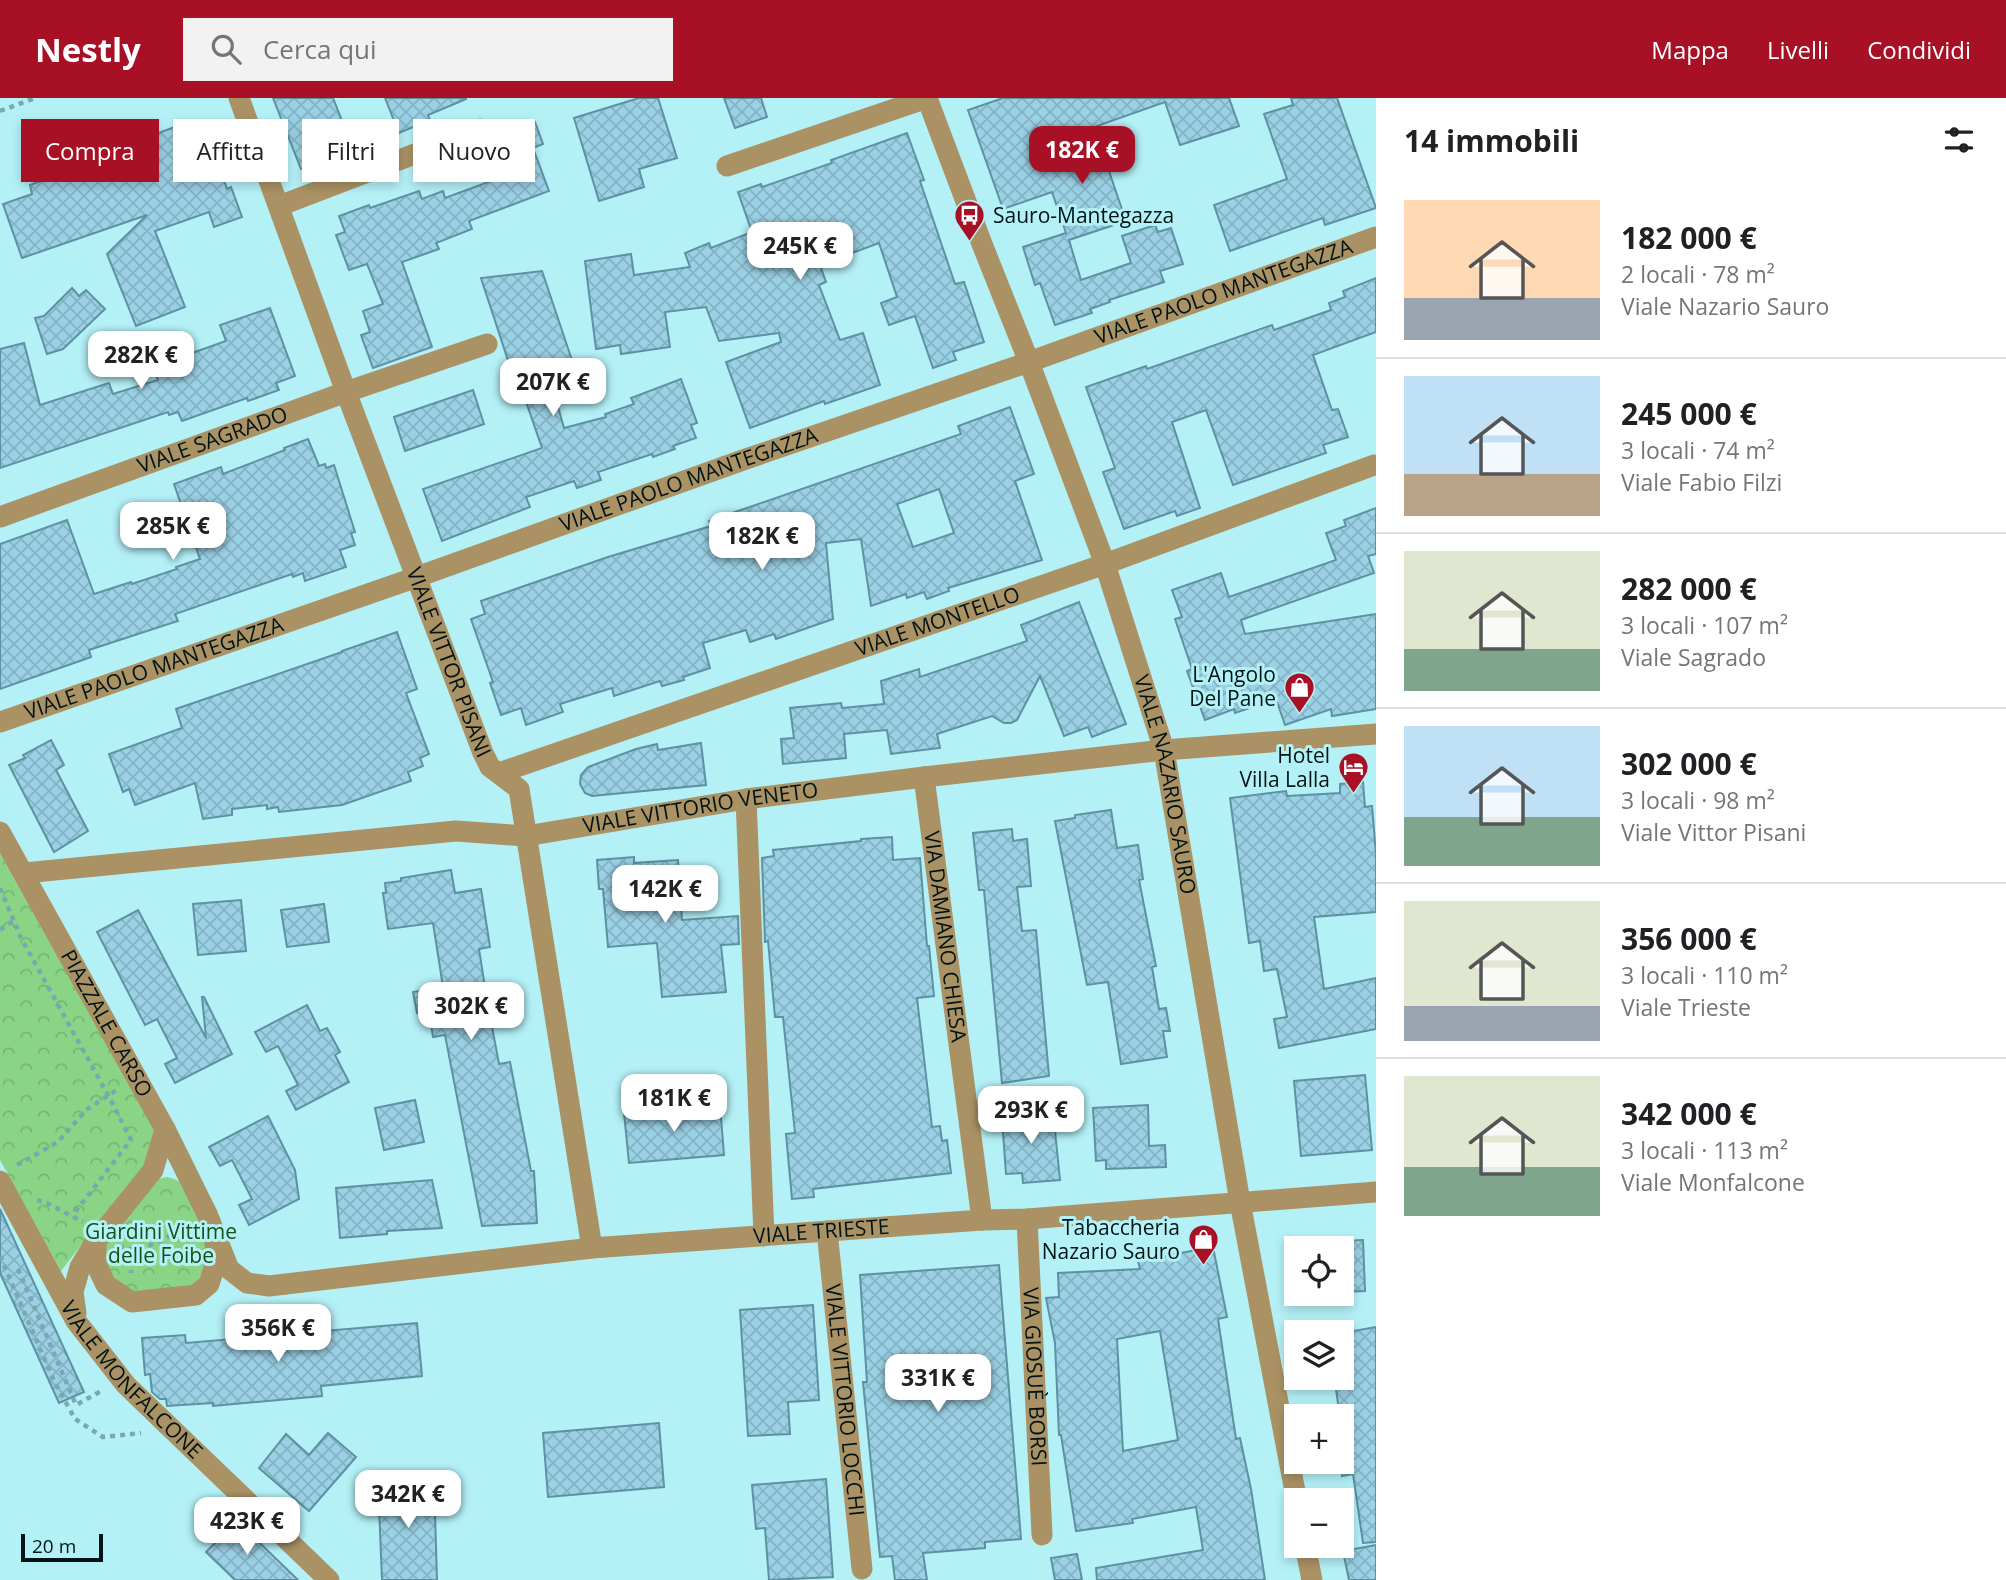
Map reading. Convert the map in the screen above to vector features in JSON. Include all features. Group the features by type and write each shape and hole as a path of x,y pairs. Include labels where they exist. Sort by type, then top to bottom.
{"street":[{"name":"VIALE VITTOR PISANI","path":"239,98 483,753 490,767 519,789 592,1248"},
{"path":"727,166 927,98"},
{"name":"VIALE NAZARIO SAURO","path":"927,98 1105,564 1164,750 1240,1202 1294,1488"},
{"path":"279,206 413,155"},
{"name":"VIALE PAOLO MANTEGAZZA","path":"0,722 743,460 1030,362 1376,237"},
{"name":"VIALE SAGRADO","path":"0,517 346,391 487,344"},
{"name":"VIALE MONTELLO","path":"499,773 1105,564 1374,465"},
{"name":"VIALE VITTORIO VENETO","path":"24,873 456,831 526,836 746,799 924,777 1164,750 1376,734"},
{"name":"VIA DAMIANO CHIESA","path":"924,777 982,1220"},
{"path":"746,799 764,1236"},
{"name":"PIAZZALE CARSO","path":"0,832 165,1129 214,1230 229,1269 247,1283 269,1286"},
{"path":"76,1321 73,1293 80,1267 96,1241 153,1170 165,1129"},
{"path":"153,1170 170,1168 187,1175"},
{"name":"VIALE MONFALCONE","path":"4,1176 76,1321 121,1379 329,1580"},
{"name":"VIALE TRIESTE","path":"269,1286 592,1248 1376,1192"},
{"name":"VIA GIOSUÈ BORSI","path":"1027,1219 1042,1535"},
{"name":"PIAZZALE CARSO","path":"96,1241 96,1264 106,1285 132,1302 196,1295 209,1284 216,1262 214,1230"},
{"name":"VIALE VITTORIO LOCCHI","path":"827,1231 862,1569"},
{"path":"1307,1558 1311,1580"}],"path":[{"path":"0,111 35,98"},
{"path":"0,888 21,937 131,1140 72,1216"},
{"path":"4,1176 58,1142 86,1110 136,1077"},
{"path":"0,1256 54,1381 75,1419 103,1437 142,1433 180,1437"},
{"path":"16,1264 76,1405 121,1379"}],"green space":[{"name":"Giardini Vittime delle Foibe","path":"0,854 154,1129 144,1165 61,1271 0,1160"},
{"name":"Giardini Vittime delle Foibe","path":"168,1177 179,1181 203,1225 207,1259 201,1280 192,1288 130,1292 111,1278 103,1260 105,1243 156,1179"}],"building":[{"path":"273,98 333,98 341,119 302,119 301,169 288,136 288,119 281,119"},
{"path":"385,98 466,98 428,115 430,119 413,119 413,127 399,133 399,119 393,119"},
{"path":"639,98 658,98 677,158 639,169 644,187 599,201 574,118"},
{"path":"724,98 761,98 767,117 735,128"},
{"path":"1003,98 1229,98 1239,126 1180,145 1165,102 1094,127 1126,221 1069,240 1081,280 1131,263 1122,236 1155,225 1158,232 1171,228 1183,264 1160,271 1164,282 1109,300 1110,302 1090,309 1092,313 1055,325 1040,283 1035,285 1023,247 1066,233 1052,192 1003,209 968,110"},
{"path":"1291,98 1337,98 1376,208 1325,225 1323,218 1230,251 1214,205 1287,179 1264,114 1293,105"},
{"path":"535,122 543,144 535,147"},
{"path":"173,128 173,182 225,182 227,189 231,187 242,217 214,227 209,212 155,231 185,307 136,326 107,254 147,215 22,258 3,204 32,194 30,185 38,182 159,182 159,133"},
{"path":"907,133 924,180 920,181 955,284 964,282 984,342 953,352 956,360 933,368 915,316 889,325 881,303 897,297 879,243 820,265 826,282 819,285 840,340 863,333 880,385 825,404 824,401 750,428 726,362 781,342 779,333 719,341 706,307 665,312 670,347 621,354 620,345 596,349 585,261 631,254 634,275 690,267 685,253 709,243 711,248 752,232 738,192 761,184 762,187 832,163 831,160"},
{"path":"535,153 549,191 469,221 472,229 436,243 439,249 402,262 432,347 373,368 361,335 370,332 363,311 383,304 367,264 349,270 336,235 345,232 339,216 419,191 422,199 443,191 445,198 489,182 535,182"},
{"path":"542,271 578,378 552,386 564,428 606,417 605,414 634,404 631,398 681,379 697,423 691,425 696,438 653,457 652,454 598,472 601,480 577,488 574,481 526,497 530,507 442,541 423,489 542,448 524,396 520,397 481,278"},
{"path":"1376,278 1376,332 1313,355 1332,410 1338,409 1348,437 1323,445 1326,453 1233,485 1206,410 1172,422 1200,508 1177,516 1175,511 1124,529 1103,472 1115,468 1086,387 1146,366 1147,369 1272,325 1274,330 1331,310 1329,303 1345,297 1343,291"},
{"path":"72,288 79,296 86,290 105,309 63,349 47,354 35,318 44,316"},
{"path":"270,308 295,376 276,383 279,390 248,401 247,398 182,421 178,412 169,415 168,412 0,468 0,349 24,343 40,405 109,383 113,394 158,380 154,371 182,361 181,357 226,341 220,325"},
{"path":"473,390 484,424 405,451 394,417"},
{"path":"1010,407 1034,474 1015,481 1042,560 948,588 949,591 927,599 924,592 907,598 906,594 871,606 861,539 826,543 833,619 776,639 774,634 750,642 746,630 703,643 710,668 683,677 684,680 662,686 660,681 614,696 612,688 560,704 563,712 526,725 521,708 501,715 490,683 493,682 471,619 485,614 481,601 608,557 711,526 709,521 961,434 958,426","holes":["939,489 954,533 913,547 897,504"]},
{"path":"308,439 319,466 325,464 326,468 334,465 355,532 351,533 355,545 340,550 346,567 305,581 303,573 293,577 292,574 175,614 178,621 89,650 91,657 0,689 0,544 67,520 94,594 177,569 176,567 200,559 174,484 221,467 223,474"},
{"path":"1376,508 1376,554 1368,556 1374,573 1241,620 1245,634 1376,614 1376,709 1332,716 1331,709 1285,725 1276,699 1235,713 1234,709 1205,720 1187,671 1192,669 1175,619 1182,617 1172,590 1221,573 1229,597 1336,560 1326,533 1346,526 1344,520"},
{"path":"1079,602 1126,724 1092,737 1088,727 1064,736 1040,676 1017,720 1004,723 992,716 937,734 940,748 891,754 887,730 844,734 846,758 783,764 781,739 794,738 790,708 841,703 842,708 884,704 881,681 919,669 920,677 1027,641 1021,625"},
{"path":"397,632 417,689 406,693 429,754 420,758 423,766 408,772 411,781 342,805 279,812 278,807 267,809 267,805 232,809 232,815 203,819 195,783 135,805 129,789 123,792 109,754 182,728 176,709"},
{"path":"51,740 64,765 56,770 88,831 54,852 9,765 25,758 23,755"},
{"path":"701,743 706,785 592,796 585,793 580,784 581,775 588,767 636,749 657,744 658,750"},
{"path":"1363,782 1365,807 1372,806 1376,854 1376,912 1314,917 1324,989 1376,978 1376,1029 1279,1048 1274,1019 1287,1017 1277,969 1264,971 1260,941 1249,943 1230,798 1286,791 1287,796 1340,793 1340,784"},
{"path":"1111,810 1117,848 1138,845 1143,879 1139,880 1156,966 1152,967 1159,1009 1166,1008 1170,1031 1163,1031 1167,1057 1121,1064 1108,982 1087,985 1055,821"},
{"path":"1012,829 1013,841 1027,839 1031,886 1017,887 1022,931 1036,930 1049,1076 1002,1083 984,890 979,890 973,833"},
{"path":"892,837 893,860 920,858 934,996 917,998 932,1127 940,1126 942,1141 947,1140 951,1173 813,1189 814,1197 792,1199 786,1134 795,1133 783,1017 775,1017 768,941 765,942 762,858 774,856 773,850"},
{"path":"634,857 634,863 678,860 682,920 738,916 739,944 721,945 726,992 662,997 657,943 608,947 603,889 599,889 597,860"},
{"path":"451,870 455,893 481,889 490,947 479,949 486,994 491,993 495,1015 490,1016 499,1064 510,1062 531,1171 534,1171 537,1223 482,1226 445,1035 433,1037 429,1011 417,1013 413,992 443,987 433,923 388,929 383,893 386,893 385,883"},
{"path":"241,900 246,951 198,955 193,904"},
{"path":"324,904 329,942 287,947 281,910"},
{"path":"138,910 206,1038 202,997 232,1054 175,1083 165,1064 177,1058 157,1019 145,1025 97,932"},
{"path":"307,1005 320,1031 327,1028 340,1052 335,1055 349,1082 296,1110 286,1091 298,1085 278,1046 266,1052 255,1032"},
{"path":"1365,1075 1372,1150 1301,1156 1294,1081"},
{"path":"415,1100 424,1142 384,1150 375,1108"},
{"path":"720,1105 724,1155 629,1163 624,1113"},
{"path":"1148,1105 1149,1146 1165,1145 1166,1167 1106,1169 1106,1160 1096,1161 1093,1108"},
{"path":"1053,1111 1060,1180 1023,1183 1022,1173 1006,1174 1002,1119 1006,1119 1005,1113"},
{"path":"268,1116 295,1170 299,1199 249,1225 239,1205 252,1199 232,1160 220,1166 209,1147"},
{"path":"432,1180 442,1228 387,1231 387,1234 340,1238 336,1188"},
{"path":"0,1209 84,1392 59,1403 0,1273"},
{"path":"1354,1240 1363,1240 1365,1291 1354,1291"},
{"path":"1213,1247 1227,1317 1218,1319 1236,1439 1240,1438 1251,1489 1265,1580 1097,1580 1096,1568 1203,1550 1196,1507 1132,1519 1133,1523 1076,1531 1059,1435 1055,1343 1046,1298 1059,1297 1058,1273 1140,1269 1138,1261","holes":["1160,1331 1178,1440 1123,1451 1117,1339"]},
{"path":"999,1265 1021,1539 985,1542 985,1548 923,1553 927,1580 895,1580 892,1556 880,1557 863,1382 867,1382 860,1275"},
{"path":"813,1305 819,1400 788,1402 790,1434 748,1436 740,1310"},
{"path":"417,1323 422,1376 321,1386 322,1396 213,1406 213,1403 167,1406 166,1399 160,1399 152,1392 150,1374 145,1375 142,1338 185,1335 186,1343"},
{"path":"1376,1327 1376,1542 1363,1543 1353,1474 1354,1404 1338,1404 1336,1390 1354,1390 1354,1331"},
{"path":"659,1423 664,1487 548,1497 543,1433"},
{"path":"328,1433 356,1457 309,1511 259,1468 286,1434 309,1455"},
{"path":"434,1479 437,1580 382,1580 378,1482"},
{"path":"826,1479 833,1577 769,1580 765,1528 756,1529 752,1485"},
{"path":"237,1521 298,1580 235,1580 206,1552"},
{"path":"1376,1545 1376,1580 1349,1580 1344,1558 1354,1558 1354,1549"},
{"path":"1077,1554 1082,1580 1055,1580 1051,1558"}],"place":[{"name":"Sauro-Mantegazza","path":"970,243"},
{"name":"L'Angolo Del Pane","path":"1299,714"},
{"name":"Hotel Villa Lalla","path":"1353,795"},
{"name":"Tabaccheria Nazario Sauro","path":"1203,1267"}]}
